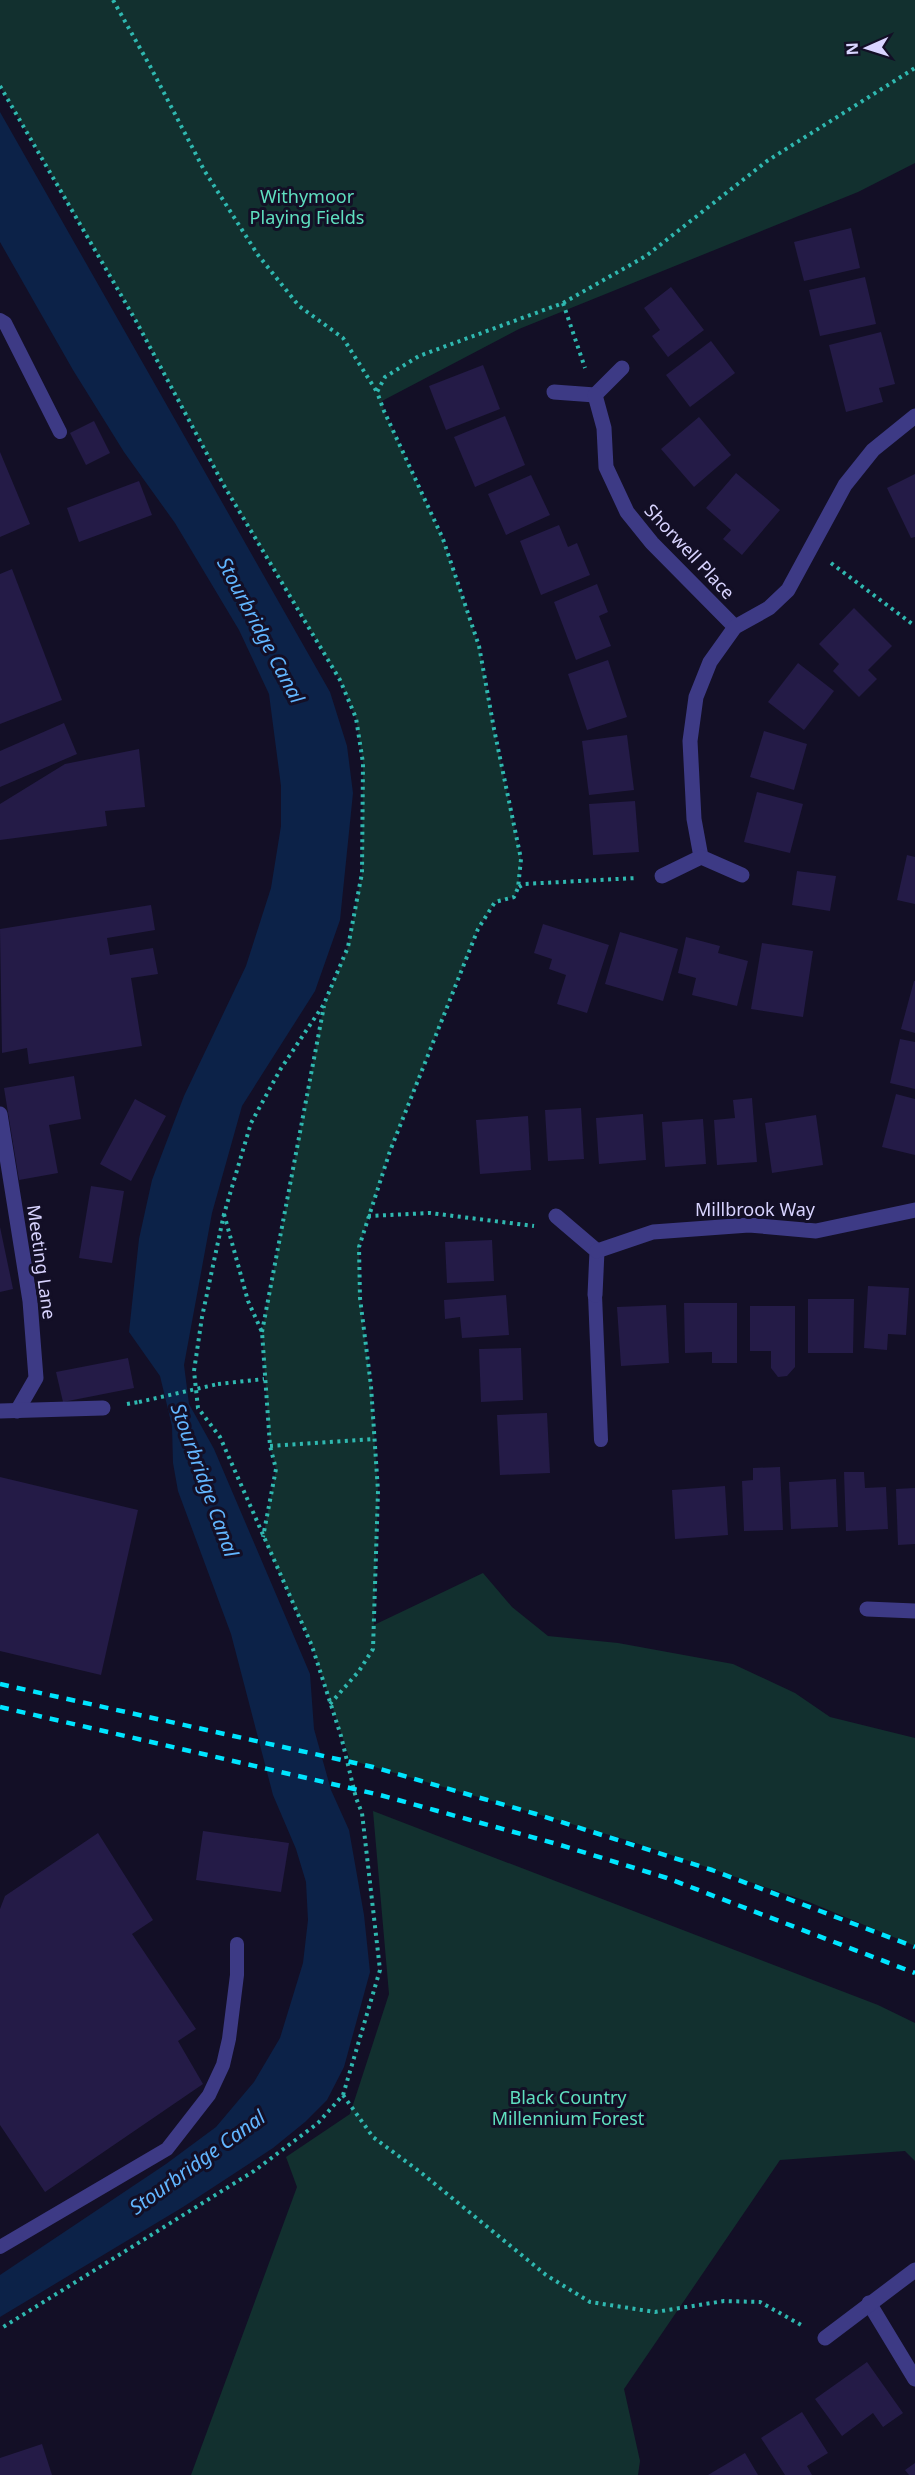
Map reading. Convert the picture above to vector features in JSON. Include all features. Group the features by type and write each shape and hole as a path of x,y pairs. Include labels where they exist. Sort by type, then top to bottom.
{"street":[{"path":"554,392 595,395 622,368"},
{"name":"Shorwell Place","path":"595,395 604,428 606,467 627,513 652,543 735,627"},
{"path":"701,857 694,819 690,741 696,697 710,662 735,627 769,608 788,590 845,484 873,450 915,416"},
{"path":"662,876 701,857 742,875"},
{"name":"Meeting Lane","path":"0,1114 30,1301 36,1378 17,1411"},
{"name":"Millbrook Way","path":"597,1251 653,1232 749,1225 816,1231 915,1210"},
{"path":"556,1216 597,1251 595,1295"},
{"path":"0,1411 103,1408"},
{"path":"867,1609 915,1615"},
{"path":"825,2338 915,2270"},
{"path":"869,2303 915,2379"}],"lane":[{"path":"0,320 5,323 60,432"},
{"path":"595,1295 601,1440"},
{"path":"0,2247 167,2149 209,2095 223,2065 229,2039 237,1975 237,1944"}],"path":[{"path":"113,0 204,170 258,255 299,306 343,338 378,392"},
{"path":"0,86 136,321 223,484 340,680 356,718 363,763 362,873 348,947 324,1004 280,1070 251,1123 224,1214 194,1371 198,1408 220,1437 312,1646 362,1813 380,1970 343,2095 318,2123 254,2171 0,2329"},
{"path":"563,303 595,395"},
{"path":"811,549 915,626"},
{"path":"330,1704 359,1671 373,1648 378,1491 371,1386 360,1298 359,1247 390,1151 450,997 478,929 495,902 514,897 518,888 524,884 662,876"},
{"path":"263,1537 276,1469 270,1446 262,1332 324,1004"},
{"path":"368,1216 430,1213 573,1232"},
{"path":"224,1214 248,1301 262,1332"},
{"path":"139,1402 218,1384 264,1379"},
{"path":"270,1446 374,1439"},
{"path":"343,2095 373,2137 424,2175 546,2275 590,2301 655,2312 724,2301 760,2302 825,2338"}],"green space":[{"name":"Withymoor Playing Fields","path":"0,0 915,0 915,163 858,192 519,329 382,401 384,411 443,539 479,646 521,859 518,888 514,897 495,902 478,929 390,1151 359,1247 360,1298 371,1386 378,1491 374,1625 483,1573 512,1607 548,1636 618,1643 733,1664 795,1693 830,1717 915,1738 915,1946 809,1902 627,1840 350,1760 312,1646 263,1537 276,1469 270,1446 262,1332 324,1004 348,947 362,873 363,763 356,718 340,680 223,484 136,321 0,86"},
{"name":"Black Country Millennium Forest","path":"373,1811 878,2005 915,2023 915,2161 905,2151 780,2160 624,2389 640,2461 638,2475 191,2475 297,2187 286,2157 350,2114 389,1994"}],"water":[{"name":"Stourbridge Canal","path":"0,112 330,692 347,746 353,793 340,920 315,991 242,1106 212,1213 184,1365 189,1404 214,1449 310,1674 314,1729 331,1790 349,1830 364,1915 370,1972 344,2067 327,2100 305,2122 273,2148 183,2207 0,2317 0,2275 166,2164 216,2127 254,2082 280,2038 303,1963 308,1920 306,1882 296,1849 273,1795 231,1634 178,1491 173,1463 172,1426 160,1376 129,1332 139,1239 152,1180 184,1096 246,966 271,888 281,826 281,786 269,694 239,630 175,523 124,452 73,370 0,242"}],"building":[{"path":"851,228 860,268 804,281 794,242"},
{"path":"865,277 876,324 820,336 809,290"},
{"path":"671,287 704,330 668,357 652,336 660,330 644,308"},
{"path":"881,332 895,384 879,388 883,402 846,412 829,345"},
{"path":"711,341 735,373 690,407 666,375"},
{"path":"483,365 500,409 446,430 429,386"},
{"path":"505,416 525,465 475,487 454,437"},
{"path":"699,417 731,455 694,487 661,449"},
{"path":"94,421 110,453 86,465 70,433"},
{"path":"0,452 30,524 0,537"},
{"path":"736,473 780,510 742,555 723,539 731,530 706,508"},
{"path":"915,474 915,537 911,538 887,488"},
{"path":"531,475 550,515 506,535 488,494"},
{"path":"139,481 152,515 79,542 67,508"},
{"path":"559,525 568,547 577,543 590,575 541,595 520,541"},
{"path":"12,569 62,700 0,724 0,574"},
{"path":"597,584 608,612 599,616 611,646 576,660 554,602"},
{"path":"854,608 892,646 868,670 877,679 859,697 833,671 839,664 819,644"},
{"path":"608,660 627,717 587,730 568,674"},
{"path":"798,663 834,691 804,730 768,702"},
{"path":"64,723 77,754 0,787 0,751"},
{"path":"764,731 807,744 794,790 750,777"},
{"path":"627,735 634,790 589,795 582,741"},
{"path":"139,749 145,807 105,811 107,826 0,840 0,804 65,764"},
{"path":"757,792 803,804 790,853 744,842"},
{"path":"635,801 639,852 593,855 589,804"},
{"path":"907,855 915,857 915,904 897,900"},
{"path":"797,871 836,876 830,911 792,905"},
{"path":"151,905 155,930 107,938 110,955 153,948 158,974 131,978 142,1046 29,1064 27,1048 2,1053 0,929"},
{"path":"543,924 609,945 587,1013 557,1004 566,975 549,969 552,959 534,953"},
{"path":"620,932 678,949 663,1001 605,984"},
{"path":"686,937 720,946 718,953 748,961 737,1006 692,995 696,978 678,973"},
{"path":"762,943 813,951 803,1017 751,1009"},
{"path":"915,981 915,1033 901,1029"},
{"path":"900,1039 915,1042 915,1089 890,1083"},
{"path":"74,1076 81,1119 49,1125 58,1173 19,1180 4,1088"},
{"path":"896,1094 915,1099 915,1155 882,1147"},
{"path":"752,1098 757,1162 717,1165 714,1120 735,1118 733,1100"},
{"path":"135,1099 166,1116 131,1181 100,1164"},
{"path":"581,1108 584,1159 548,1161 545,1110"},
{"path":"643,1114 646,1160 599,1164 596,1118"},
{"path":"816,1115 823,1165 772,1173 765,1123"},
{"path":"528,1116 531,1170 480,1174 476,1120"},
{"path":"703,1119 706,1164 665,1167 662,1122"},
{"path":"91,1186 124,1191 112,1263 79,1258"},
{"path":"0,1227 13,1289 0,1292"},
{"path":"492,1240 494,1281 447,1283 445,1242"},
{"path":"868,1286 909,1288 906,1335 888,1334 887,1350 864,1348"},
{"path":"506,1295 509,1335 462,1338 460,1317 445,1319 444,1300"},
{"path":"808,1299 854,1299 853,1353 808,1353"},
{"path":"684,1303 737,1303 737,1363 712,1363 712,1352 685,1353"},
{"path":"666,1305 669,1363 621,1366 617,1307"},
{"path":"750,1306 795,1306 795,1367 787,1376 778,1377 771,1368 771,1351 750,1351"},
{"path":"521,1348 523,1400 481,1402 479,1349"},
{"path":"128,1358 134,1388 63,1402 56,1372"},
{"path":"547,1413 550,1473 500,1475 497,1415"},
{"path":"780,1467 783,1530 744,1531 742,1481 753,1480 753,1468"},
{"path":"844,1472 864,1472 865,1488 886,1487 888,1529 846,1531"},
{"path":"0,1477 138,1510 101,1675 0,1651"},
{"path":"836,1479 838,1527 791,1529 789,1482"},
{"path":"725,1486 728,1535 675,1539 672,1490"},
{"path":"915,1488 915,1544 898,1545 896,1489"},
{"path":"203,1831 289,1843 281,1892 196,1880"},
{"path":"98,1833 153,1920 132,1934 196,2029 178,2041 203,2084 45,2192 0,2125 0,1909 5,1896"},
{"path":"867,2362 903,2413 883,2427 873,2413 842,2436 815,2399"},
{"path":"802,2412 828,2453 807,2466 812,2475 785,2475 761,2438"},
{"path":"42,2444 52,2475 0,2475 0,2458"},
{"path":"745,2453 758,2475 708,2475"},
{"path":"915,2463 915,2475 909,2475 905,2470"}],"railway":[{"path":"0,1684 373,1767 536,1814 712,1870 915,1947"},
{"path":"0,1707 380,1795 557,1844 667,1878 915,1973"}]}
